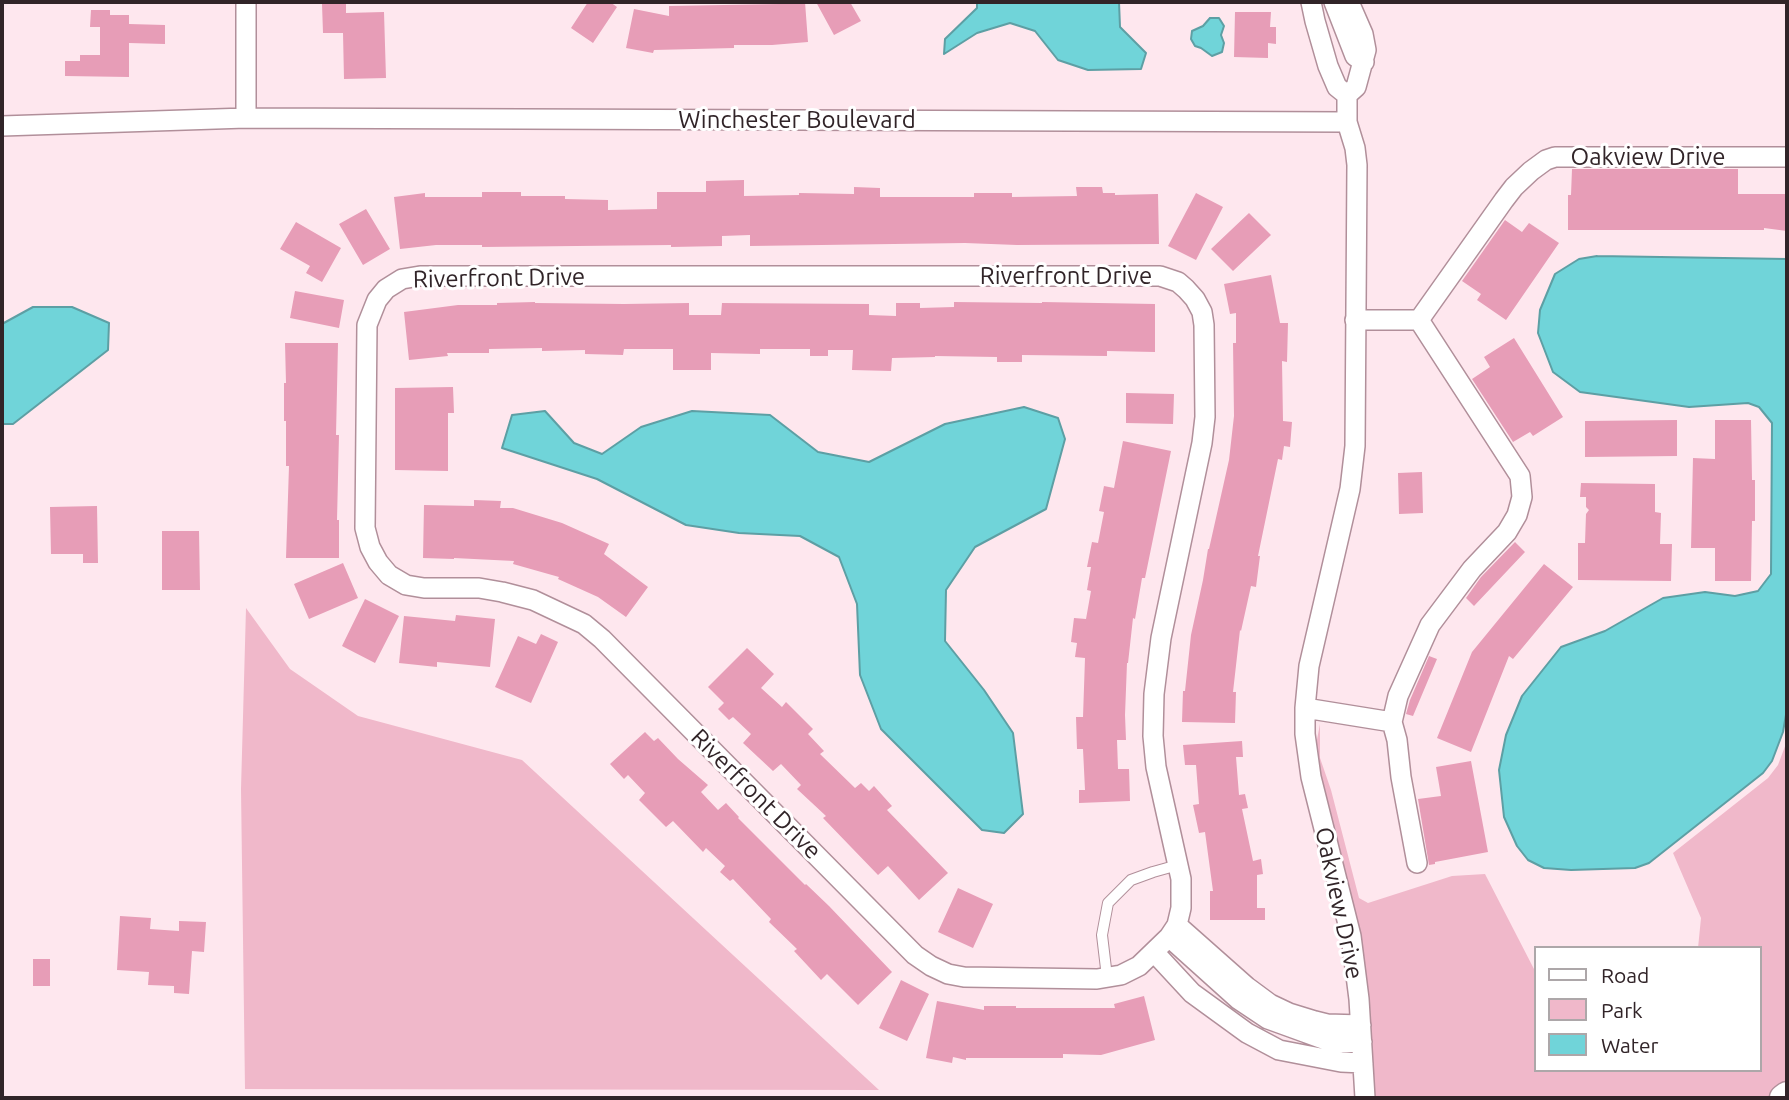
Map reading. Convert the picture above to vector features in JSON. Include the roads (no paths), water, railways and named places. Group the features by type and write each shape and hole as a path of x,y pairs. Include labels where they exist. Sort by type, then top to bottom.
{"main road":[{"path":"1783,1098 1787,1095"}],"street":[{"path":"246,2 246,118"},
{"path":"1311,2 1317,27 1333,76 1347,95 1356,86 1364,62 1366,50 1363,34 1344,7 1317,27"},
{"name":"Oakview Drive","path":"1347,95 1347,122 1357,165 1355,446 1349,489 1309,666 1305,734 1311,777 1351,936 1362,1033 1364,1098"},
{"name":"Winchester Boulevard","path":"2,126 246,118 1347,122"},
{"name":"Oakview Drive","path":"1419,320 1504,200 1522,179 1546,160 1555,157 1787,157"},
{"name":"Riverfront Drive","path":"420,276 1160,276 1178,282 1195,299 1202,312 1205,417 1202,443 1161,638 1154,694 1153,736 1156,767 1181,879 1181,908 1173,931 1139,966 1121,975 1097,979 964,977 947,974 915,955 602,639 584,624 533,600 502,592 478,588 424,588 406,585 388,575 370,547 365,528 367,326 377,300 386,289 402,279 420,276"},
{"path":"1355,320 1419,320 1520,476 1522,497 1517,515 1507,532 1472,569 1430,625 1398,696 1392,722 1417,863"},
{"path":"1305,708 1392,722"},
{"path":"1173,931 1268,1019 1310,1036 1339,1043 1362,1033"},
{"path":"1154,952 1192,993 1247,1033 1279,1050 1340,1062 1363,1063"},
{"path":"1225,1018 1243,993"}],"lane":[{"path":"1107,977 1102,934 1108,904 1131,880 1178,865"}],"water":[{"path":"977,2 1119,2 1120,27 1146,53 1141,69 1088,70 1058,60 1035,31 1010,23 977,33 944,54 945,39 977,8"},
{"path":"1210,18 1219,18 1224,26 1221,35 1224,43 1222,52 1212,56 1195,46 1191,39 1192,31 1203,26"},
{"path":"1597,256 1787,259 1787,709 1783,732 1772,761 1763,773 1649,863 1635,868 1571,870 1544,868 1528,860 1517,846 1504,817 1499,770 1506,735 1522,696 1561,647 1605,631 1663,598 1705,592 1735,596 1758,591 1771,574 1772,423 1759,407 1748,403 1689,407 1580,392 1553,372 1538,333 1540,310 1555,274 1579,259"},
{"path":"33,307 72,307 109,323 108,350 13,424 2,424 2,324"},
{"path":"1024,407 1058,418 1065,439 1046,509 975,547 946,590 945,641 984,690 1013,733 1023,814 1004,833 982,830 881,729 860,675 857,604 839,557 800,536 739,533 686,525 597,479 502,448 512,415 545,411 574,443 602,454 641,427 692,411 770,415 818,452 869,462 945,424"}]}
